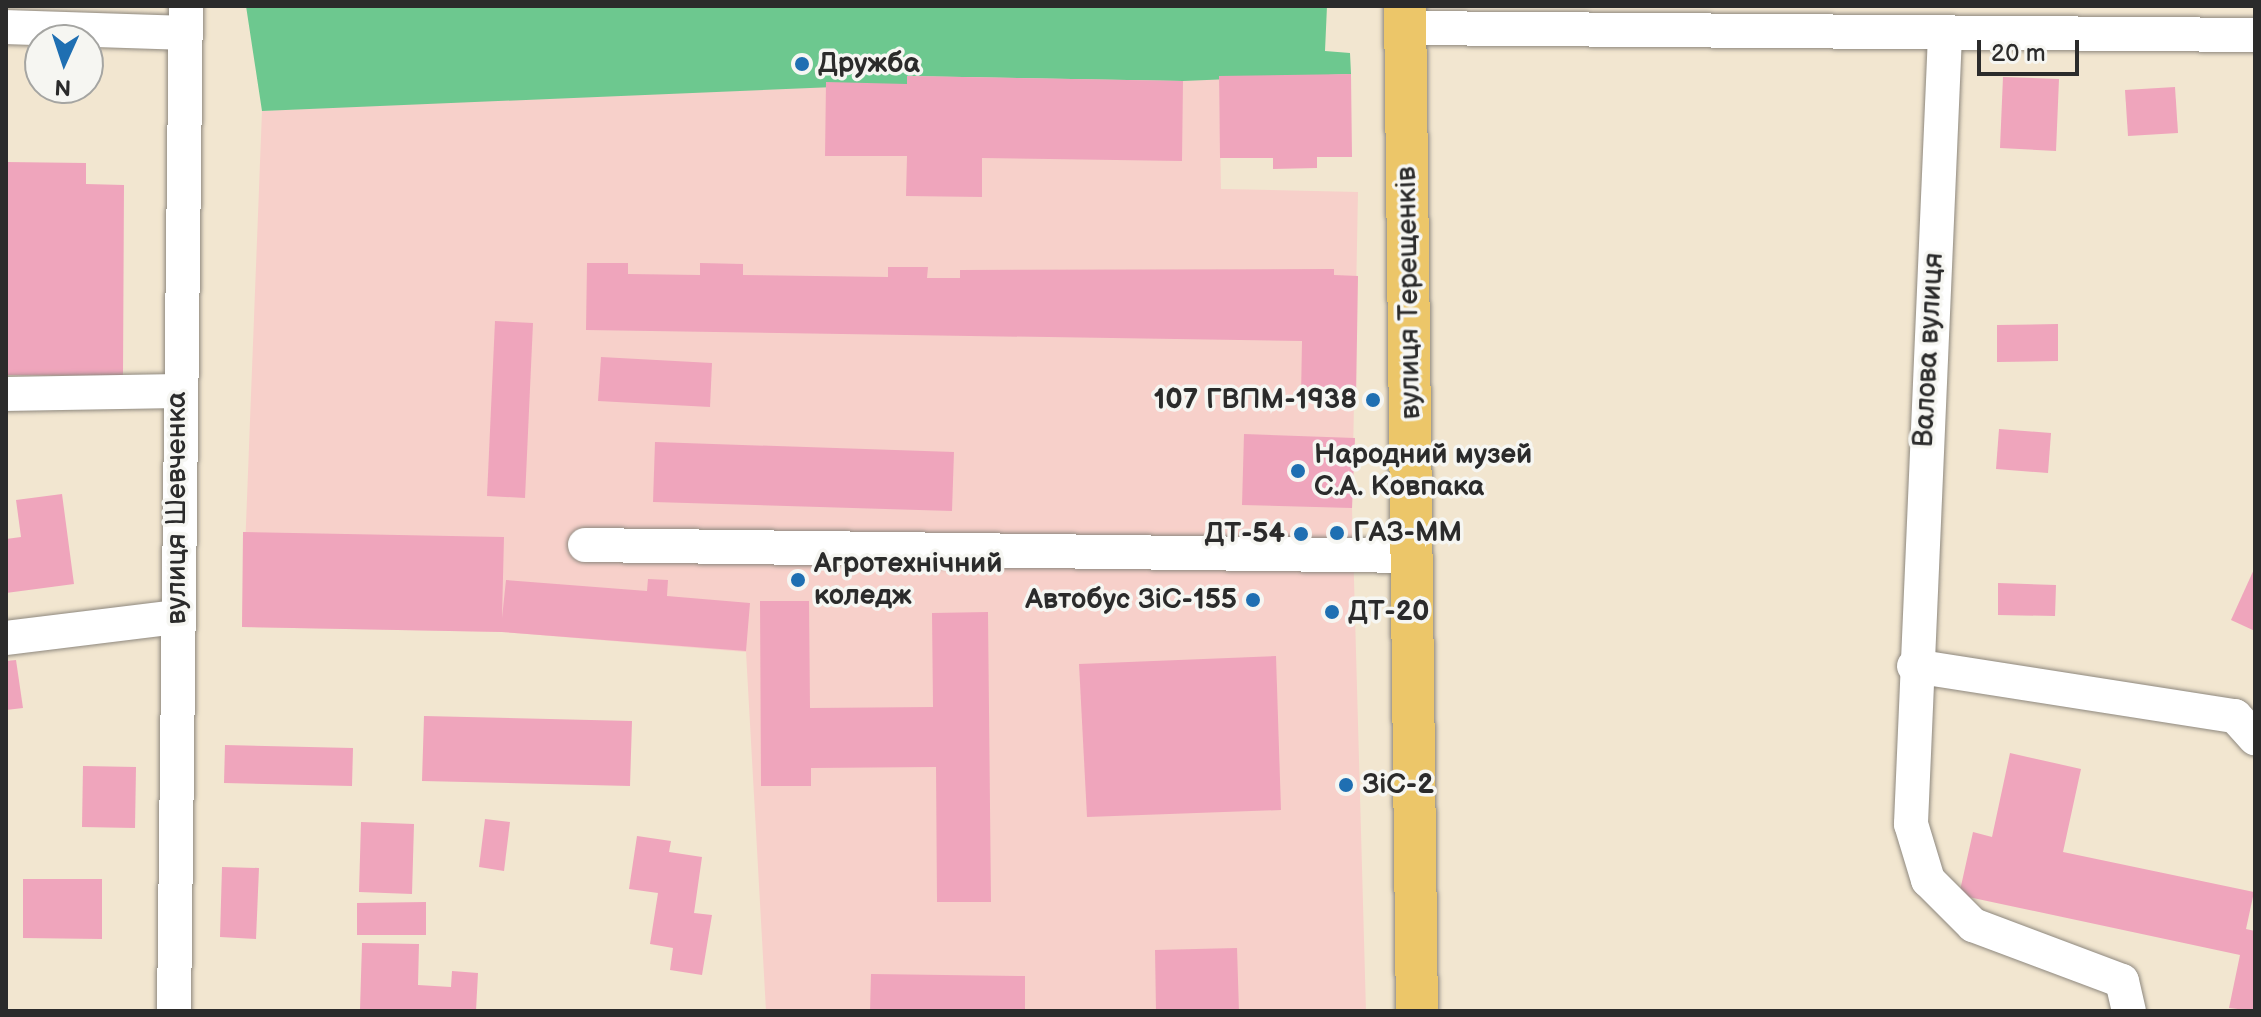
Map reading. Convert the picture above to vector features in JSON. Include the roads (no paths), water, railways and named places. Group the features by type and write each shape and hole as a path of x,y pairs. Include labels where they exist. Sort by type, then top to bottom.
{"main road":[{"name":"вулиця Терещенків","path":"1406,17 1417,1011"}],"street":[{"path":"2208,34 2227,6"},
{"path":"1406,17 1945,35 2255,35"},
{"path":"6,27 186,20"},
{"name":"вулиця Шевченка","path":"174,1011 177,391 186,20"},
{"name":"Валова вулиця","path":"1945,35 1914,666 1911,824 1928,880 1973,925 2122,981 2129,1011"},
{"path":"6,394 177,391"},
{"path":"585,545 1412,556"},
{"path":"6,638 177,617"},
{"path":"1914,666 2235,716 2255,738"}],"place":[{"name":"Дружба","path":"802,64"},
{"name":"107 ГВПМ-1938","path":"1373,400"},
{"name":"Народний музей С.А. Ковпака","path":"1298,471"},
{"name":"ГАЗ-ММ","path":"1337,533"},
{"name":"ДТ-54","path":"1301,534"},
{"name":"Агротехнічний коледж","path":"798,580"},
{"name":"Автобус ЗіС-155","path":"1253,600"},
{"name":"ДТ-20","path":"1332,612"},
{"name":"ЗіС-2","path":"1346,785"}]}
